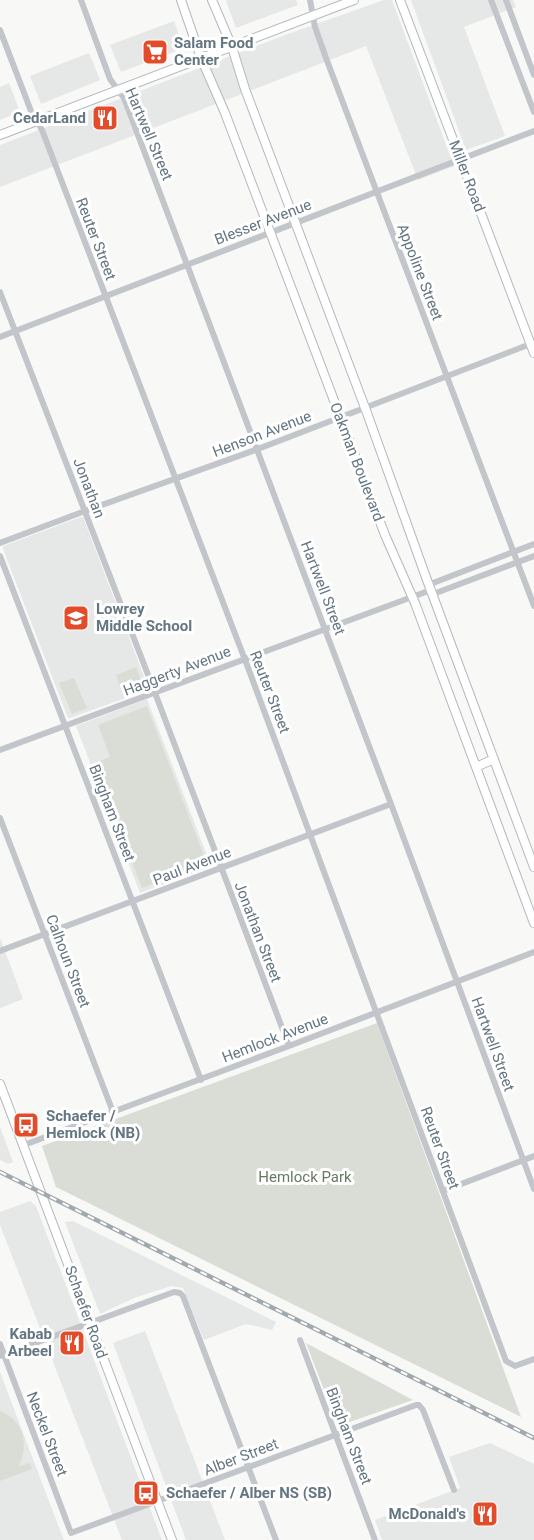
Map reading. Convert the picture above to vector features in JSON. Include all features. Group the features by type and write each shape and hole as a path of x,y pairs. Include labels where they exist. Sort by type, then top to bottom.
{"street":[{"name":"Hartwell Street","path":"81,0 110,78 124,98 258,449 534,1189"},
{"name":"Oakman Boulevard","path":"181,0 201,58 225,113 384,535 412,597 534,923"},
{"name":"Oakman Boulevard","path":"212,0 232,47 245,89 534,867"},
{"name":"Appoline Street","path":"310,0 315,27 326,58 534,606"},
{"path":"0,135 354,0"},
{"name":"Miller Road","path":"400,0 533,347"},
{"path":"491,0 534,112"},
{"path":"506,0 534,75"},
{"name":"Reuter Street","path":"0,30 36,121 42,130 244,658 506,1361 511,1365 518,1365 534,1359"},
{"name":"Blesser Avenue","path":"0,337 534,131"},
{"name":"Jonathan","path":"0,292 155,692"},
{"name":"Henson Avenue","path":"0,543 533,347"},
{"name":"Haggerty Avenue","path":"431,590 433,583 534,544"},
{"name":"Bingham Street","path":"0,556 201,1080"},
{"name":"Haggerty Avenue","path":"0,750 325,628 431,590 436,593 534,556"},
{"path":"474,567 477,577"},
{"name":"Jonathan Street","path":"155,692 289,1046"},
{"path":"476,766 494,759"},
{"name":"Paul Avenue","path":"0,951 392,804"},
{"name":"Calhoun Street","path":"0,818 112,1112"},
{"name":"Hemlock Avenue","path":"24,1145 201,1080 534,952"},
{"name":"Schaefer Road","path":"0,1084 172,1540"},
{"path":"443,1191 534,1156"},
{"path":"2,1356 174,1292 180,1293 276,1540"},
{"name":"Bingham Street","path":"300,1340 375,1540"},
{"name":"Neckel Street","path":"0,1344 2,1356 71,1533"},
{"name":"Alber Street","path":"71,1533 412,1405 419,1405 423,1410 454,1490"}],"shaded area":[{"path":"296,0 298,5 236,28 226,1"},
{"path":"384,0 392,0 454,166 418,180 366,46 0,187 0,145 285,35"},
{"path":"411,0 513,0 516,7 464,27 505,136 466,150"},
{"path":"174,21 184,48 121,72 110,45"},
{"path":"89,53 100,80 41,104 30,76"},
{"path":"9,83 20,112 0,120 0,87"},
{"name":"Lowrey Middle School","path":"83,517 148,690 68,718 3,546"},
{"path":"147,699 211,866 140,893 76,726"},
{"path":"0,938 23,999 0,1008"},
{"path":"0,1127 13,1162 8,1164 0,1160"},
{"path":"30,1201 36,1206 162,1540 122,1540 0,1225 0,1212"},
{"path":"73,1221 276,1322 272,1330 246,1324 204,1340 183,1288 171,1286 134,1298 100,1314 65,1222"},
{"path":"145,1331 225,1540 186,1540 113,1343"},
{"path":"0,1372 55,1517 64,1540 0,1540"},
{"path":"490,1443 534,1464 534,1540 382,1540 375,1520 460,1488 449,1457"}],"green space":[{"path":"136,667 144,687 123,695 116,675"},
{"path":"74,678 87,708 72,714 59,683"},
{"path":"147,706 207,864 142,888 94,763 110,757 98,725"},
{"name":"Hemlock Park","path":"377,1023 521,1417 56,1187 42,1146"},
{"path":"306,1343 413,1400 338,1426"},
{"path":"0,1411 14,1420 22,1434 24,1450 19,1466 30,1463 32,1469 0,1481"}],"railway":[{"path":"0,1172 534,1438"}],"place":[{"name":"Salam Food Center","path":"155,52"},
{"name":"CedarLand","path":"105,118"},
{"name":"Lowrey Middle School","path":"76,618"},
{"name":"Schaefer / Hemlock (NB)","path":"26,1125"},
{"name":"Kabab Arbeel","path":"72,1343"},
{"name":"Schaefer / Alber NS (SB)","path":"146,1493"},
{"name":"McDonald's","path":"485,1514"}]}
